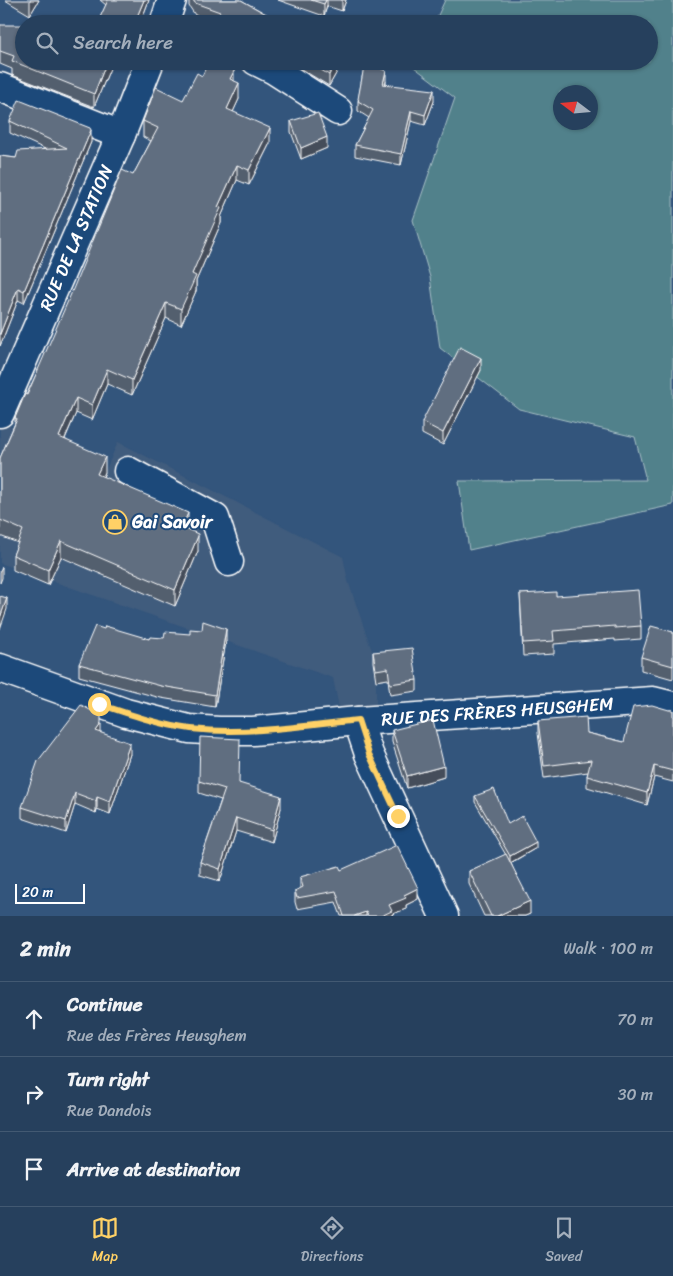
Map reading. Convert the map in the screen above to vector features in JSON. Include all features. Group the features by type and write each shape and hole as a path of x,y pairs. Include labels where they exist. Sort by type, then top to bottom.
{"street":[{"path":"167,15 172,0"},
{"name":"RUE DE LA STATION","path":"0,413 121,136 147,70"},
{"path":"274,70 338,111"},
{"path":"0,87 121,136"},
{"path":"128,471 215,518 229,562"},
{"name":"RUE DES FRÈRES HEUSGHEM","path":"0,668 126,713 189,729 219,732 253,731 358,720 652,701 673,706"},
{"path":"358,720 369,754 444,916"}],"shaded area":[{"path":"0,422 105,472 118,442 343,557 348,581 372,651 376,681 376,720 342,722 333,678 0,563 0,532 66,560 77,528 0,498"}],"green space":[{"path":"445,0 673,0 673,505 469,550 459,481 646,480 635,437 519,409 440,348 430,277 413,220 455,98 418,70 658,70 658,15 438,15"}],"building":[{"path":"108,0 144,0 138,15 101,15"},
{"path":"193,0 241,0 268,15 219,15 220,12 195,3"},
{"path":"311,0 326,0 324,4"},
{"path":"0,25 15,25 15,62 12,61 14,56 0,51"},
{"path":"34,70 103,70 94,94"},
{"path":"205,70 234,70 230,79 239,83 227,109 270,128 249,170 237,165 218,207 221,208 192,274 196,276 181,309 166,303 132,380 107,369 92,405 76,398 59,437 105,457 97,474 188,513 182,527 198,534 198,536 175,590 61,541 48,570 13,555 23,530 0,520 0,458 17,419 15,418 25,394 27,395 71,294 122,170 133,175 158,128 143,121 156,87 183,100 197,73 202,76"},
{"path":"321,70 332,70 329,75"},
{"path":"363,70 386,71 383,84 434,90 425,115 411,111 401,154 355,145 373,110 358,101"},
{"path":"19,100 91,130 24,291 18,288 0,334 0,156 16,158 18,151 67,148 10,121"},
{"path":"318,113 327,137 301,148 291,121"},
{"path":"460,347 481,358 443,433 422,422"},
{"path":"638,590 641,626 553,631 554,641 523,643 520,594 556,592 556,596"},
{"path":"0,596 7,598 0,618"},
{"path":"203,621 226,629 215,695 161,686 79,664 95,626 104,629 105,626 149,639 150,637 164,638 165,632 190,634 190,629 202,630"},
{"path":"651,626 673,632 673,666 641,657"},
{"path":"412,648 417,680 390,684 388,668 376,670 373,652"},
{"path":"81,705 101,716 101,724 96,731 130,743 110,802 97,797 96,801 75,793 66,821 22,807 38,761"},
{"path":"652,705 673,710 673,771 654,766 647,793 587,776 591,760 544,766 538,721 586,717 587,733 624,742 633,707"},
{"path":"433,720 444,766 407,776 392,730"},
{"path":"200,737 240,739 239,783 281,796 272,830 236,818 220,869 200,862 225,789 199,781"},
{"path":"494,789 508,824 522,816 536,842 510,856 475,796"},
{"path":"397,845 418,888 404,895 406,898 389,905 392,911 381,916 368,916 366,912 354,916 344,916 336,891 297,898 295,891 303,887 300,877 339,866 341,870"},
{"path":"506,854 530,901 497,916 491,916 469,871"}],"place":[{"name":"Gai Savoir","path":"115,522"}],"route":[{"path":"99,704 189,729 219,732 253,731 358,720 369,754 398,816"}]}
